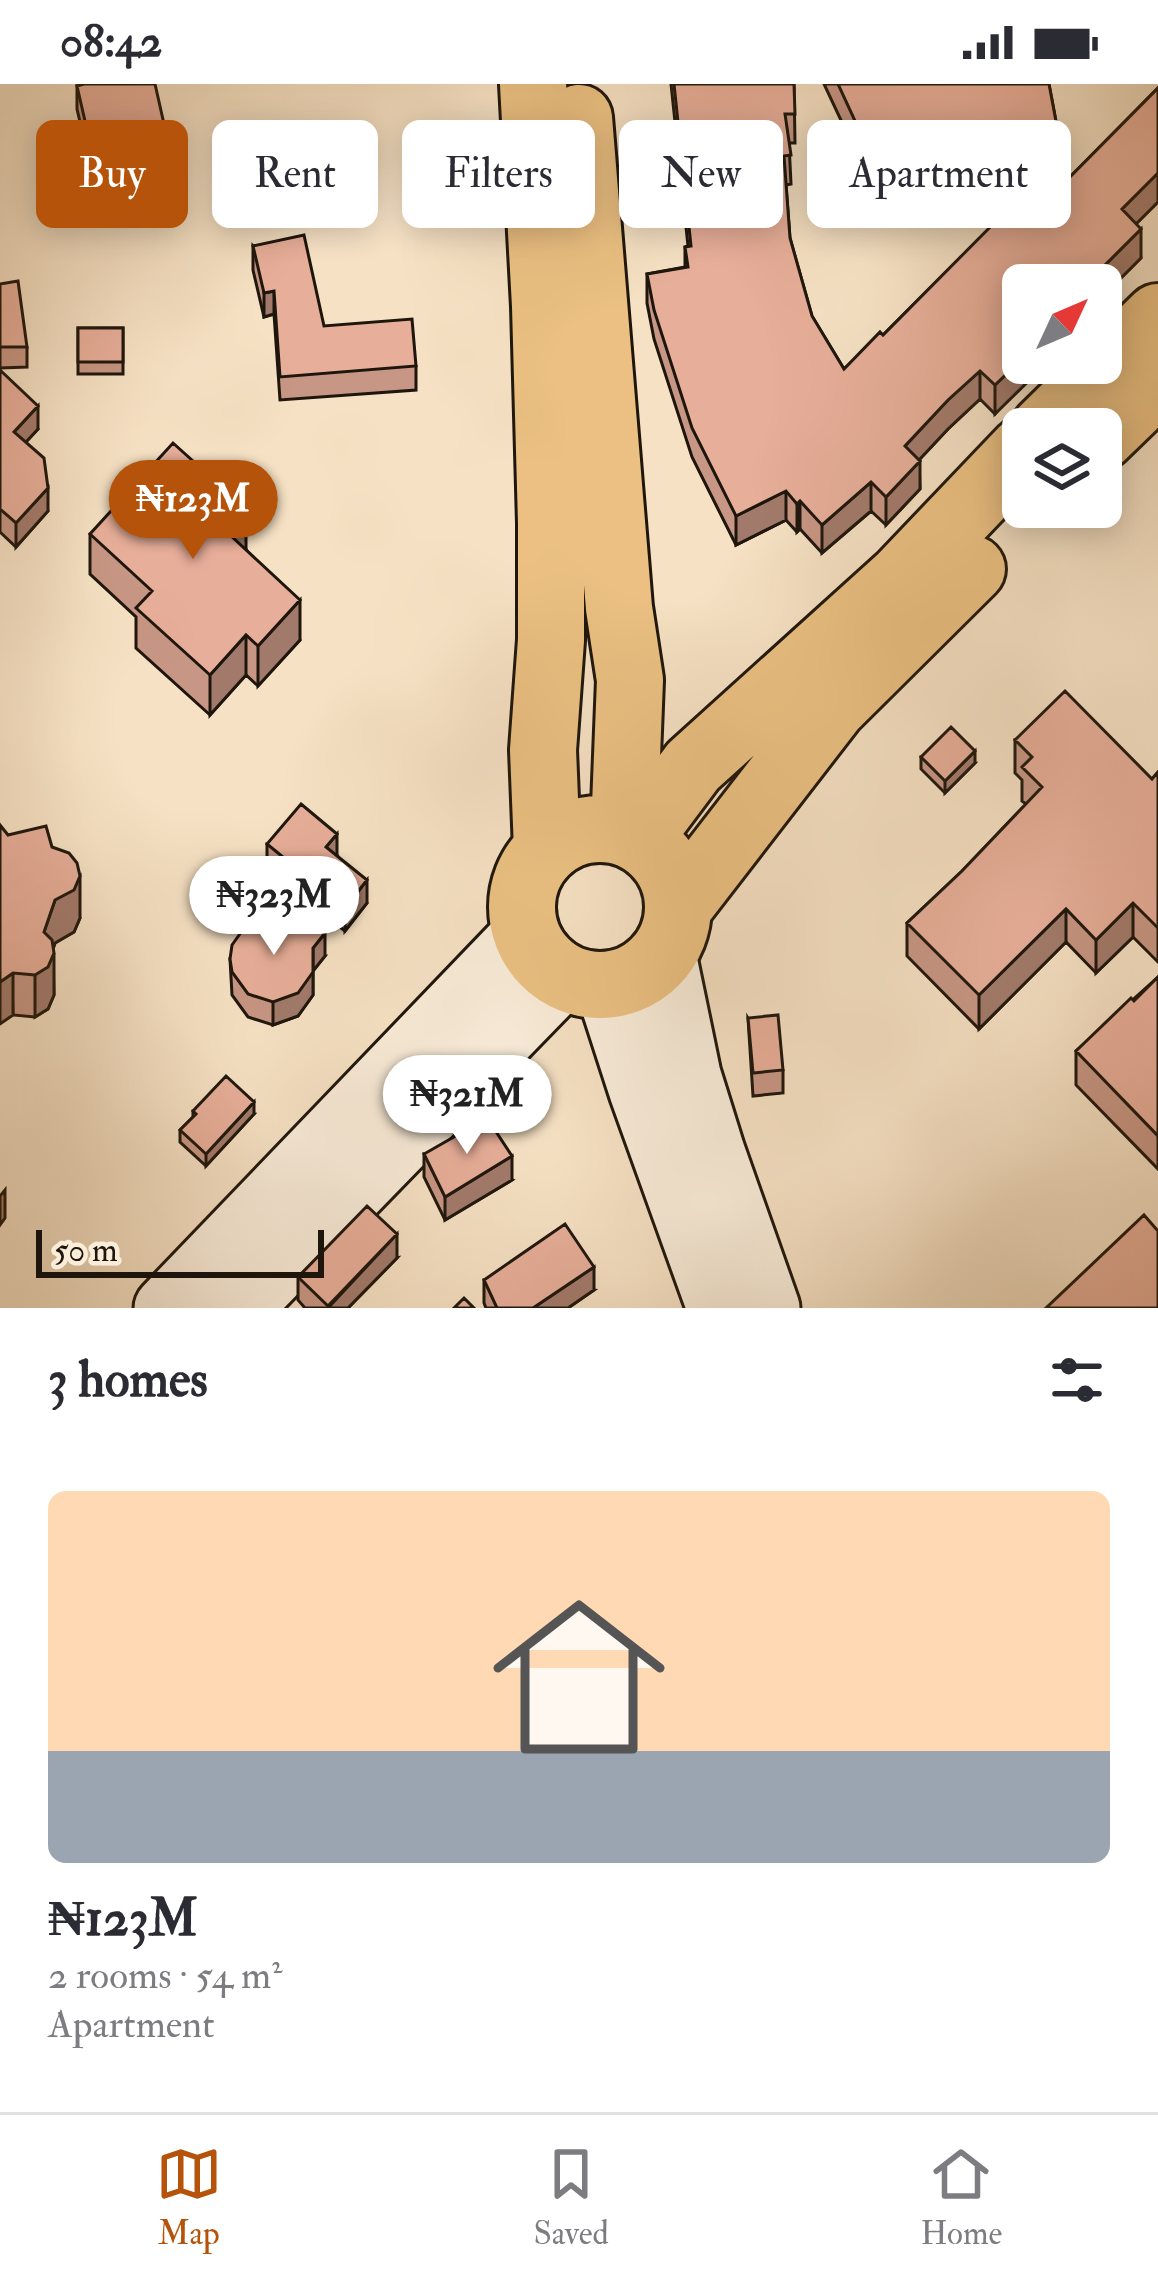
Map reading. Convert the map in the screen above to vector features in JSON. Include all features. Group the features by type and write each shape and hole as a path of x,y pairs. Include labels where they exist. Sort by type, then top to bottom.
{"main road":[{"path":"533,84 551,523 550,640 542,750 547,849"},
{"path":"576,84 619,608 630,680 631,835"},
{"path":"1065,408 1158,317"},
{"path":"1122,417 1158,382"},
{"path":"631,835 693,766 901,578 1002,472"},
{"path":"565,965 629,981 648,970 672,929 833,707 1010,528"},
{"path":"630,680 659,717 695,733 737,723"},
{"path":"719,1308 641,1090 565,965 522,915 522,897 535,862 569,834 596,828 631,835 660,856 674,878 672,929 689,1075 768,1308"},
{"path":"166,1308 565,965"},
{"path":"240,1308 565,965"}],"building":[{"path":"155,84 163,120 85,120 77,86"},
{"path":"674,84 794,84 795,114 785,114 791,155 784,156 790,238 812,316 844,369 989,228 1071,228 1071,176 1158,88 1158,173 1122,209 1141,229 1106,264 1002,264 1002,378 995,385 980,371 948,400 905,446 920,461 886,497 871,482 822,525 786,491 736,516 692,428 647,274 688,267 689,228 783,228 783,120 678,120"},
{"path":"838,84 1049,84 1056,120 855,120"},
{"path":"304,235 324,326 412,319 416,366 280,377 274,291 264,293 253,246"},
{"path":"18,281 27,347 0,347 0,284"},
{"path":"78,328 123,328 123,362 78,362"},
{"path":"0,370 38,406 14,432 44,458 48,488 16,523 0,509"},
{"path":"173,443 246,517 229,534 300,600 258,646 246,635 210,675 136,608 152,591 90,534"},
{"path":"1065,691 1152,779 1158,772 1158,928 1133,903 1096,940 1066,909 979,995 907,923 1042,787 1022,767 1032,757 1015,740"},
{"path":"951,727 975,751 945,781 921,757"},
{"path":"301,804 337,834 326,847 367,880 345,908 267,844"},
{"path":"0,825 8,835 46,826 52,847 69,853 80,876 74,890 55,900 44,932 52,940 54,953 48,967 35,975 13,973 0,982"},
{"path":"272,916 325,933 313,948 313,972 298,993 273,1002 248,994 232,972 230,959 232,945 247,924"},
{"path":"1158,977 1158,1136 1076,1051"},
{"path":"778,1015 783,1070 753,1073 748,1018"},
{"path":"226,1076 254,1102 206,1154 180,1130"},
{"path":"487,1118 512,1156 445,1197 424,1154"},
{"path":"367,1206 397,1234 328,1306 298,1277"},
{"path":"1144,1215 1158,1231 1158,1308 1046,1308"},
{"path":"565,1224 594,1267 533,1308 497,1308 484,1280"},
{"path":"464,1298 474,1308 454,1308"}]}
